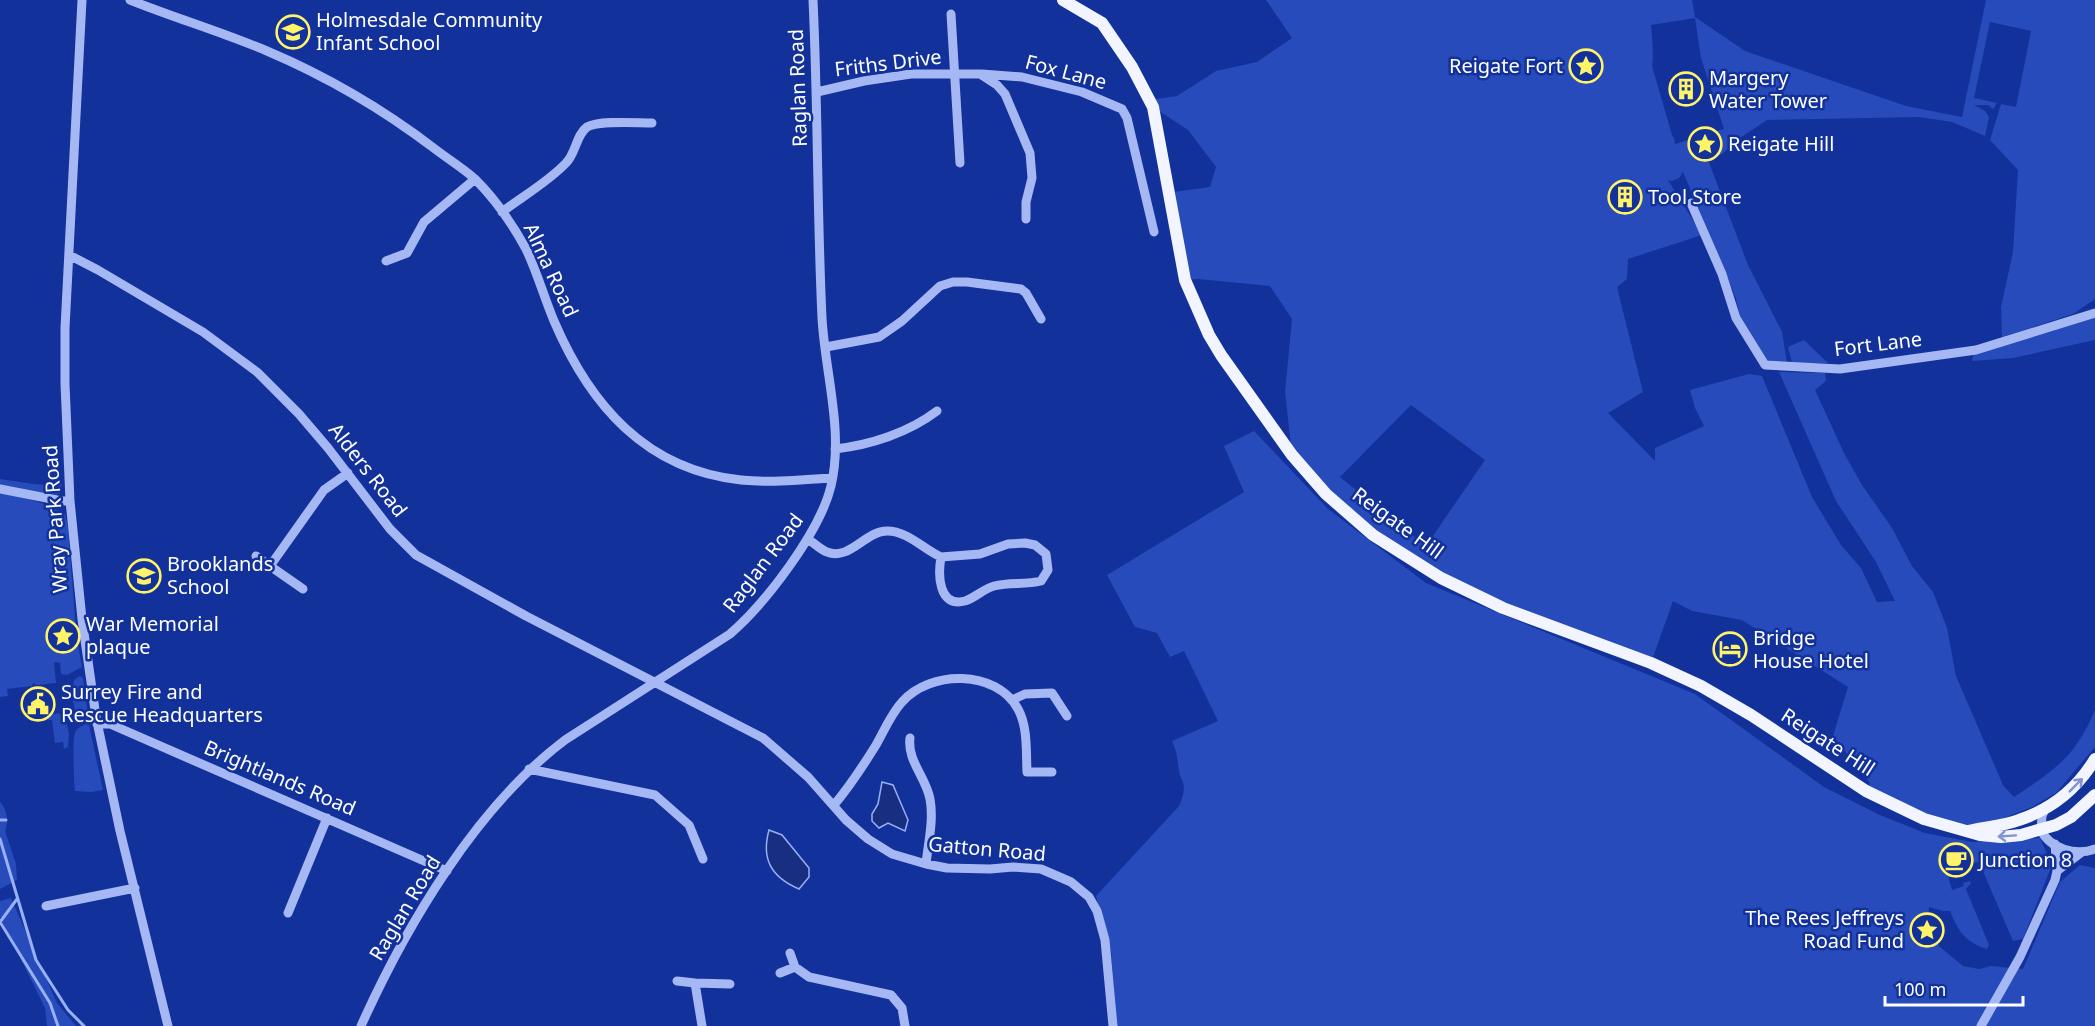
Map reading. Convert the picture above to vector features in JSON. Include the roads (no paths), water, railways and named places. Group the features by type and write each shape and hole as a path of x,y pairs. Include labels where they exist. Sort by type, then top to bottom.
{"main road":[{"name":"Reigate Hill","path":"1063,0 1102,23 1132,67 1153,107 1185,280 1200,317 1221,355 1292,455 1326,494 1373,535 1441,578 1503,608 1651,663 1701,686 1751,715 1866,791 1924,819 1967,832 2001,837 2042,830 2056,825 2071,817 2095,795"},
{"name":"Reigate Hill","path":"1967,832 2017,821 2045,809 2063,798 2086,775 2095,759"}],"street":[{"name":"Wray Park Road","path":"82,0 65,384 70,501 82,619 97,724 168,1026"},
{"name":"Alma Road","path":"130,0 266,51 314,73 405,126 475,179 502,212 526,249 555,323 578,369 605,409 641,443 693,471 740,480 832,478"},
{"name":"Raglan Road","path":"361,1026 411,926 447,871 486,819 529,769 565,740 739,626 780,578 808,539 823,509 832,478 835,449 822,321 813,0"},
{"path":"951,14 960,163"},
{"name":"Friths Drive","path":"817,92 864,81 911,74 980,74"},
{"path":"980,74 997,85 1005,94 1030,153 1032,178 1026,202 1026,219"},
{"name":"Fox Lane","path":"980,74 1022,77 1048,82 1091,95 1122,109 1130,129 1154,232"},
{"path":"502,212 568,161 576,149 582,132 587,127 604,124 652,123"},
{"path":"386,261 407,253 424,222 475,179"},
{"name":"Fort Lane","path":"1691,203 1722,274 1736,318 1765,365 1840,369 1976,350 2095,313"},
{"name":"Alders Road","path":"69,255 203,332 257,372 299,414 348,473 390,529 416,555 526,616 656,681"},
{"path":"826,347 879,338 902,321 940,286 953,282 1021,289 1026,293 1041,319"},
{"path":"835,449 869,443 909,427 937,411"},
{"path":"270,566 324,490 348,473"},
{"path":"0,489 70,501"},
{"path":"808,539 825,552 843,553 876,532 895,532 940,557 980,554 1008,544 1025,543 1035,545 1046,554 1048,570 1041,581 1012,582 992,586 964,601 957,601 945,596 942,590 939,580 940,557"},
{"path":"256,555 303,590"},
{"path":"834,805 857,776 901,703 912,693 939,680 973,680 990,685 1012,700 1019,710 1024,728 1027,772 1052,772"},
{"name":"Gatton Road","path":"656,681 764,738 789,758 846,820 868,839 892,854 926,864 968,869 1013,867 1041,869 1055,873 1083,891 1098,911 1105,940 1113,1026"},
{"path":"1012,700 1025,694 1052,693 1067,716"},
{"name":"Brightlands Road","path":"97,724 110,724 447,871"},
{"path":"910,738 910,755 927,788 930,800 926,864"},
{"path":"529,769 655,795 689,825 703,859"},
{"path":"2045,809 2042,816 2042,830 2055,844 2065,850 2082,852 2095,850"},
{"path":"288,913 327,818"},
{"path":"1981,1026 2020,957 2055,880 2057,871 2055,844"},
{"path":"2057,871 2082,852"},
{"path":"46,906 135,888"},
{"path":"790,953 795,967 809,977 891,995 902,1008 905,1026"},
{"path":"780,973 795,967"},
{"path":"677,981 730,984"},
{"path":"695,983 702,1026"}],"waterway":[{"path":"0,820 6,820"},
{"path":"0,839 36,960 68,1010 84,1026"},
{"path":"0,922 17,899"},
{"path":"0,922 50,1003 58,1026"}],"place":[{"name":"Holmesdale Community Infant School","path":"293,32"},
{"name":"Reigate Fort","path":"1586,66"},
{"name":"Margery Water Tower","path":"1686,89"},
{"name":"Reigate Hill","path":"1705,144"},
{"name":"Tool Store","path":"1625,197"},
{"name":"Brooklands School","path":"144,576"},
{"name":"War Memorial plaque","path":"63,636"},
{"name":"Bridge House Hotel","path":"1730,649"},
{"name":"Surrey Fire and Rescue Headquarters","path":"38,704"},
{"name":"Junction 8","path":"1956,860"},
{"name":"The Rees Jeffreys Road Fund","path":"1927,930"}]}
